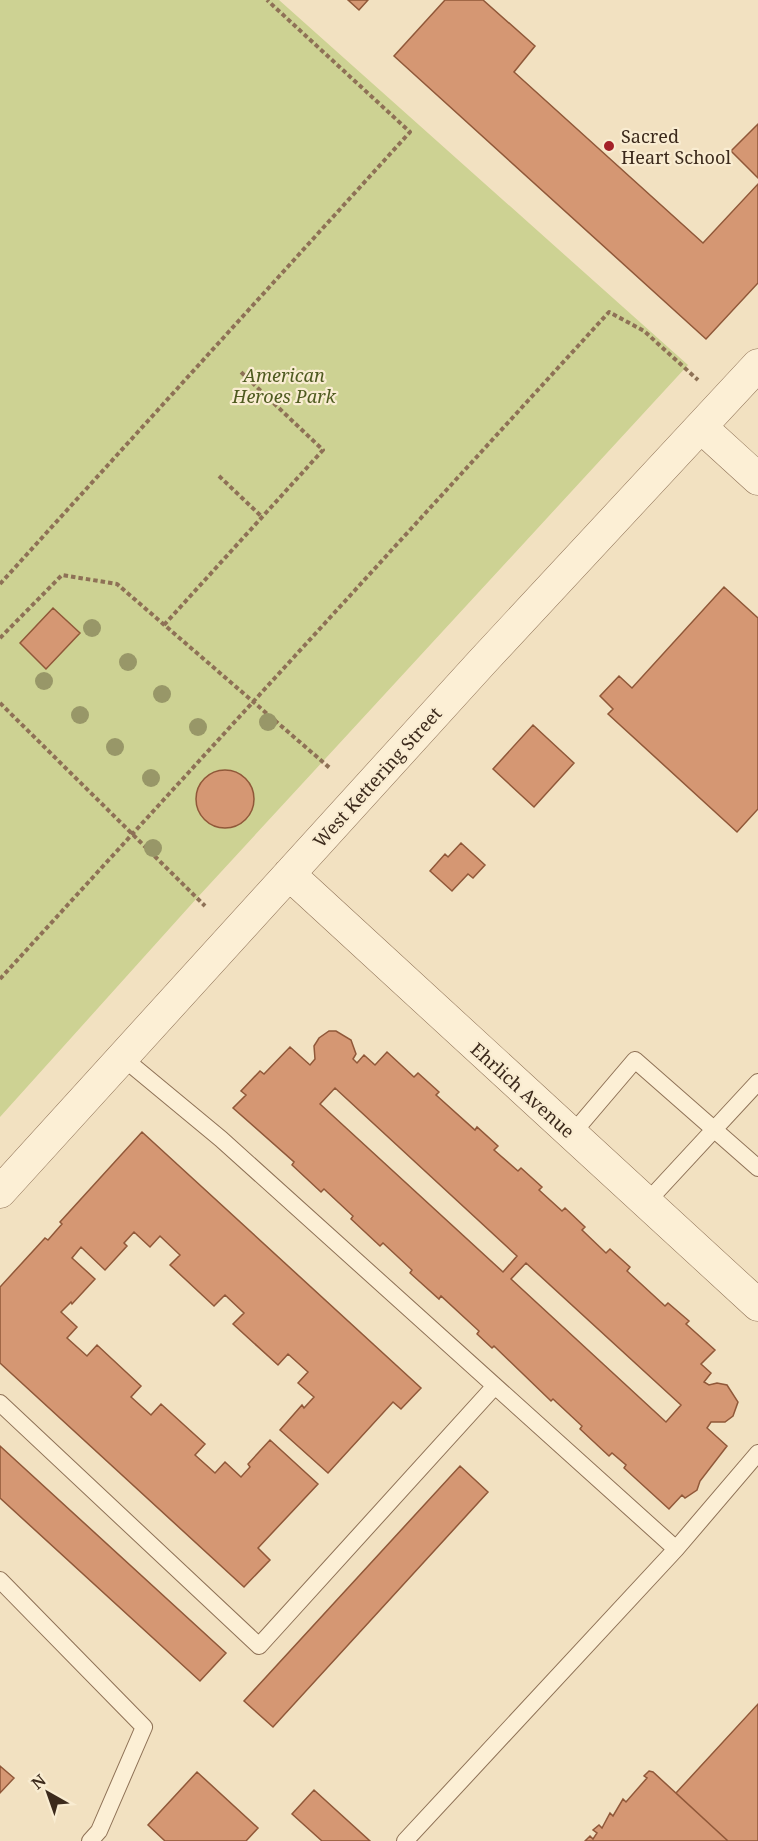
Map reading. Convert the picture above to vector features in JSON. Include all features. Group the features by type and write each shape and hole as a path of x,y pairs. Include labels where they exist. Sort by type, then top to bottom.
{"street":[{"name":"West Kettering Street","path":"0,1192 482,662 758,365"},
{"path":"701,426 758,478"},
{"name":"Ehrlich Avenue","path":"289,874 758,1305"}],"lane":[{"path":"122,1057 221,1139 676,1549"},
{"path":"572,1134 635,1060 758,1168"},
{"path":"646,1203 758,1082"},
{"path":"0,1403 259,1646 494,1387"},
{"path":"405,1841 676,1549 758,1453"},
{"path":"0,1580 144,1727 99,1830 90,1841"}],"path":[{"path":"0,584 410,132 267,0"},
{"path":"0,979 609,312 644,331 723,402"},
{"path":"164,625 323,450 241,372"},
{"path":"219,476 261,516"},
{"path":"0,638 62,575 117,584 331,769"},
{"path":"0,703 134,833 205,906"}],"green space":[{"name":"American Heroes Park","path":"0,0 279,0 688,365 197,898 0,1117"}],"building":[{"path":"348,0 368,0 359,10"},
{"path":"445,0 483,0 535,46 514,72 703,243 758,184 758,283 706,339 394,56"},
{"path":"758,124 758,178 731,151"},
{"path":"724,587 758,618 758,809 737,832 608,714 613,709 600,696 619,676 632,688"},
{"path":"53,608 80,633 46,669 20,643"},
{"path":"533,725 574,763 534,807 493,769"},
{"path":"225,770 241,775 249,783 254,799 249,815 241,823 225,828 209,823 201,815 196,799 201,783 209,775"},
{"path":"461,843 485,865 473,878 468,874 452,891 430,871 445,854 448,857"},
{"path":"329,1031 336,1031 351,1040 356,1054 353,1059 357,1063 364,1055 375,1065 387,1052 414,1077 418,1073 439,1092 436,1095 475,1130 477,1127 498,1146 494,1150 518,1171 521,1168 542,1187 539,1190 562,1211 565,1208 585,1227 582,1230 606,1253 610,1249 630,1267 627,1271 665,1306 668,1303 689,1321 686,1324 715,1350 701,1364 711,1373 704,1382 709,1385 717,1383 727,1385 738,1402 733,1416 725,1422 711,1422 707,1428 727,1446 700,1481 697,1490 685,1498 682,1495 669,1509 624,1468 626,1465 612,1453 609,1456 553,1399 551,1401 494,1346 492,1348 477,1334 479,1331 441,1296 439,1299 410,1273 412,1270 383,1243 380,1246 351,1219 353,1216 324,1189 321,1192 292,1165 294,1162 233,1108 246,1095 241,1091 260,1071 264,1074 290,1047 310,1065 315,1059 314,1046 319,1038","holes":["335,1088 517,1256 503,1272 320,1104","526,1263 681,1405 666,1422 511,1279"]},
{"path":"142,1132 421,1388 401,1409 393,1402 328,1473 280,1430 302,1405 304,1408 314,1397 298,1383 308,1372 288,1354 278,1365 233,1324 244,1313 225,1295 214,1306 170,1265 180,1255 160,1236 150,1247 134,1232 124,1243 127,1246 105,1270 81,1247 72,1258 95,1279 72,1304 71,1302 61,1312 77,1327 67,1338 87,1356 97,1345 141,1386 131,1397 151,1415 161,1404 205,1444 195,1455 215,1473 225,1462 241,1477 250,1467 248,1464 270,1440 318,1484 258,1548 270,1560 244,1587 0,1363 0,1287 45,1238 48,1240 62,1224 60,1222"},
{"path":"0,1446 226,1653 200,1681 0,1498"},
{"path":"460,1466 488,1492 273,1727 244,1701"},
{"path":"758,1704 758,1841 728,1841 676,1793"},
{"path":"0,1766 14,1778 0,1793"},
{"path":"649,1771 653,1772 728,1841 585,1841 590,1836 593,1839 597,1833 593,1830 599,1825 602,1828 610,1813 613,1816 623,1799 626,1802 647,1778 644,1776"},
{"path":"197,1772 258,1828 246,1841 165,1841 148,1825"},
{"path":"314,1790 370,1841 322,1841 292,1814"}],"place":[{"name":"Sacred Heart School","path":"609,146"}]}
